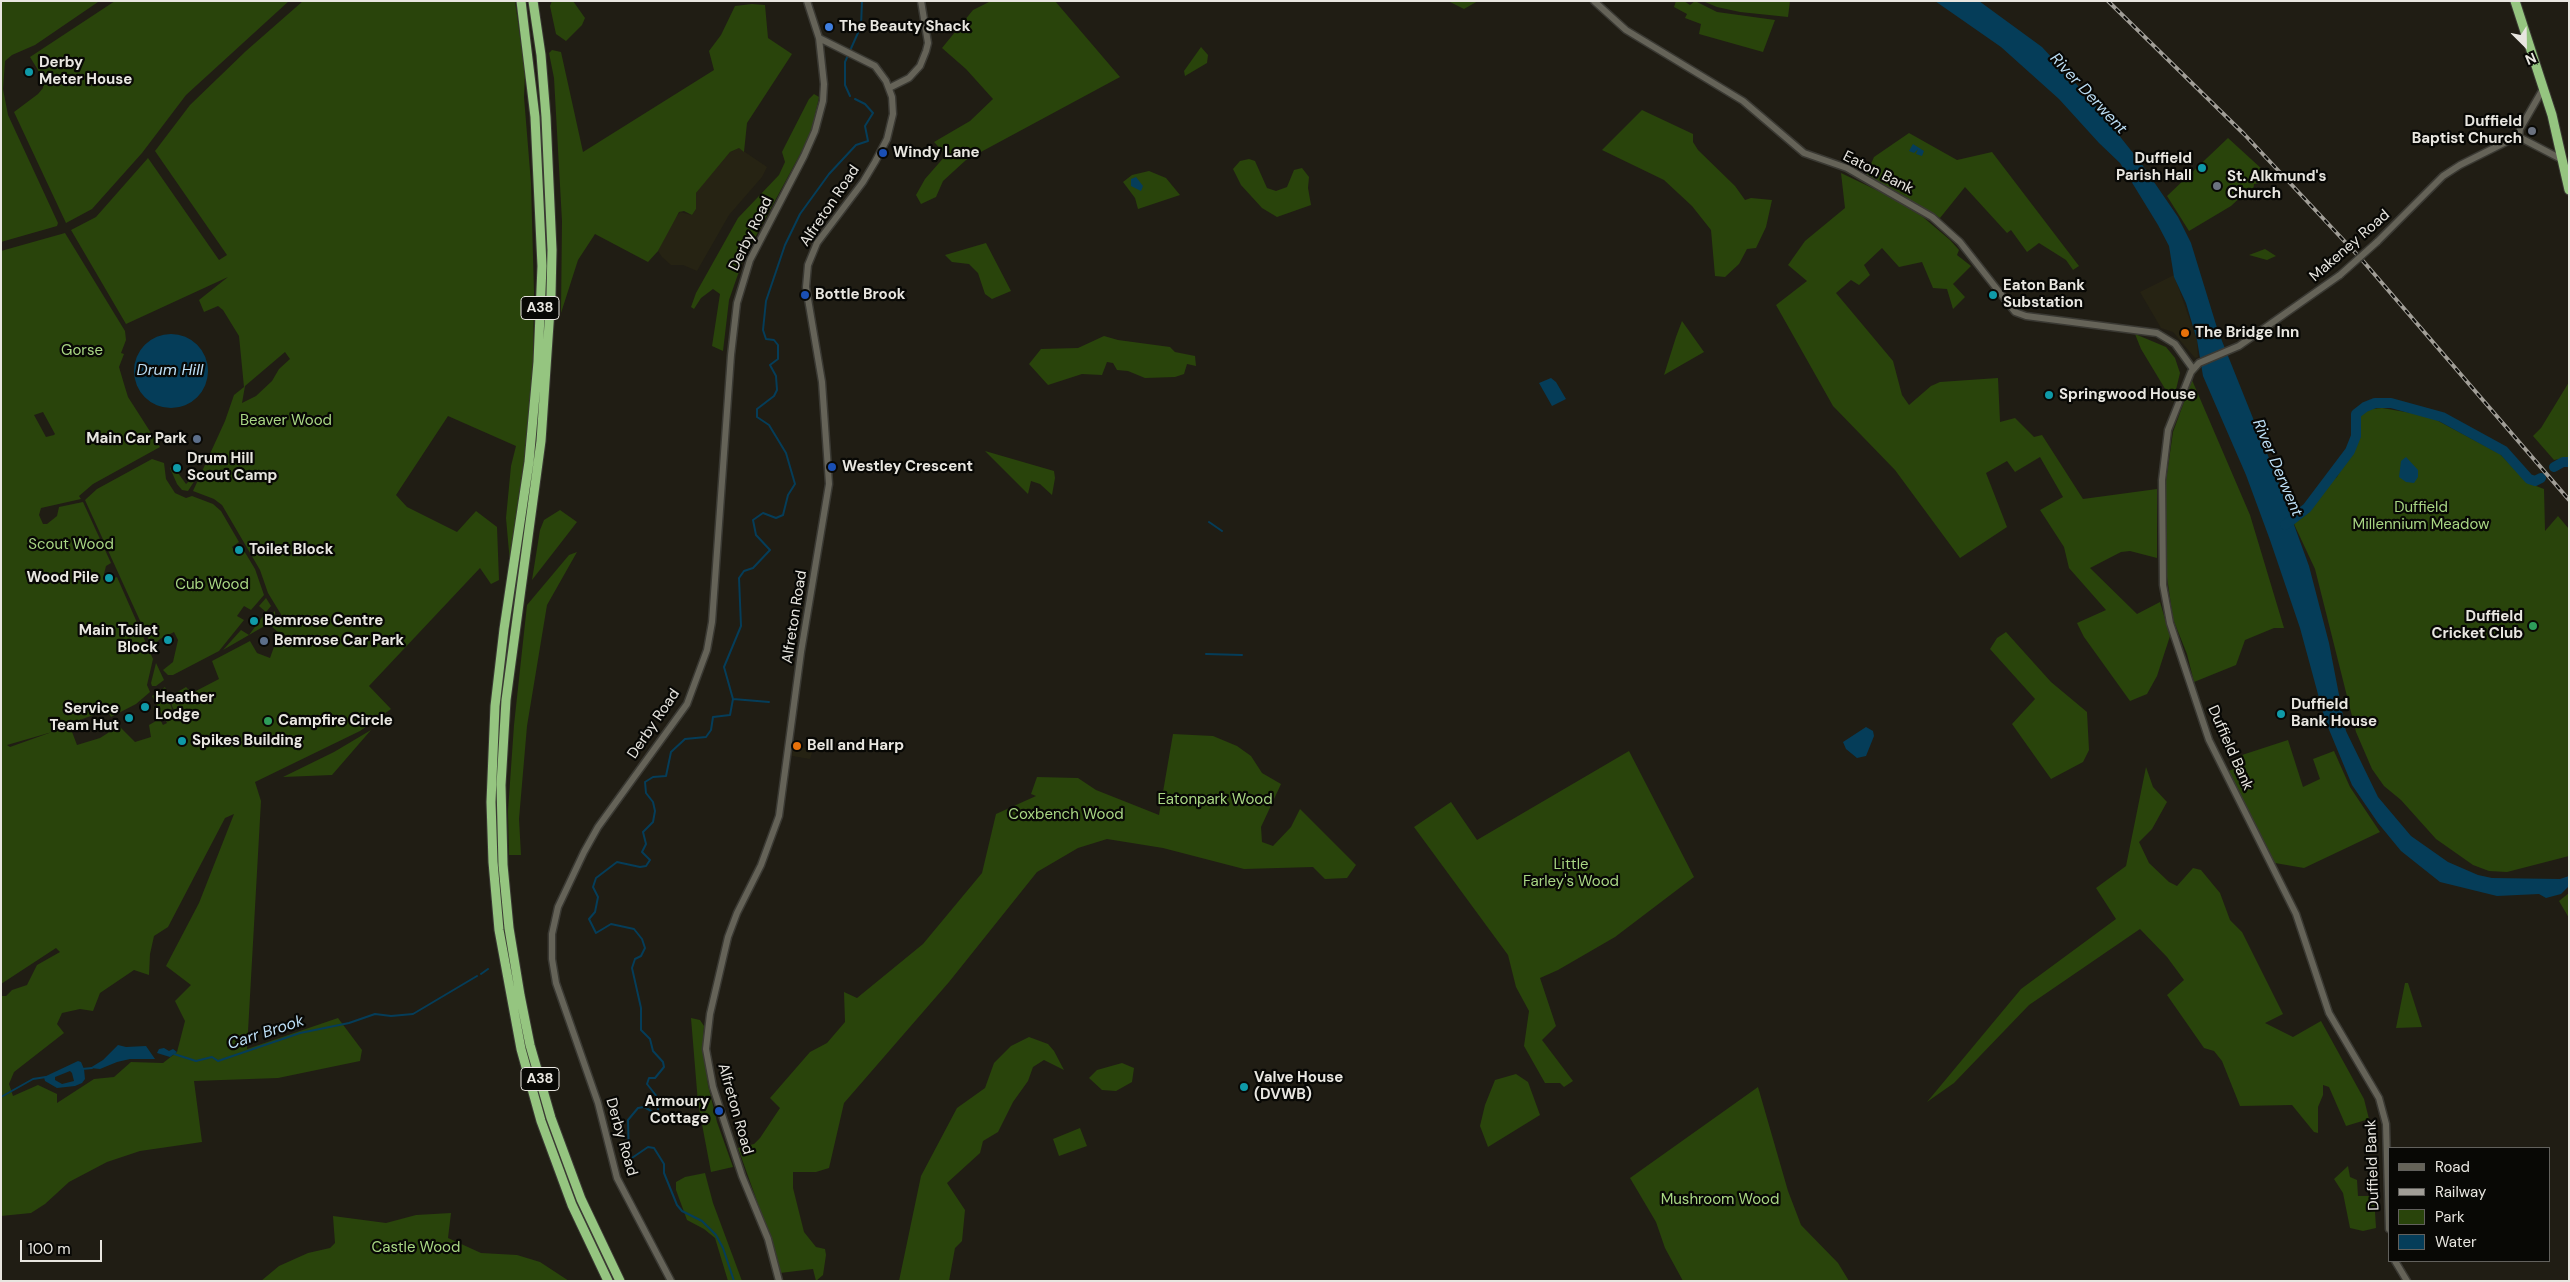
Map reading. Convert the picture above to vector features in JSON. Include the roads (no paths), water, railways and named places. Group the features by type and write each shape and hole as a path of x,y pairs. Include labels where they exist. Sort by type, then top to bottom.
{"highway":[{"name":"A38","path":"521,1 535,116 542,266 538,362 529,462 511,615 501,785 503,865 509,928 530,1045 551,1118 581,1199 620,1281"},
{"name":"A38","path":"533,1 541,55 546,116 551,286 541,441 518,603 504,629 496,706 491,784 493,862 499,930 521,1049 541,1121 572,1205 608,1281"},
{"path":"2515,1 2543,90 2563,160 2569,190"}],"street":[{"path":"807,1 819,38"},
{"path":"889,88 909,78 920,66 926,51 928,43 921,1"},
{"name":"Eaton Bank","path":"1594,1 1626,30 1743,101 1804,154 1847,168 1932,217 1960,242 2015,312 2026,316 2162,335 2175,344 2193,369"},
{"name":"Alfreton Road","path":"779,1281 768,1239 742,1176 713,1087 706,1049 710,1014 728,937 737,913 761,866 779,816 802,652 829,484 822,382 806,287 808,265 817,243 863,182 887,139 893,112 889,88 880,72 868,61 819,38"},
{"name":"Derby Road","path":"671,1281 617,1178 598,1103 556,983 552,959 552,934 558,906 584,852 610,811 669,732 687,704 702,670 712,622 730,355 737,303 750,260 815,131 824,101 819,38"},
{"path":"2543,90 2520,129 2519,137 2563,160"},
{"name":"Makeney Road","path":"2193,369 2199,363 2235,348 2340,275 2384,236 2443,176 2460,165 2519,137"},
{"name":"Duffield Bank","path":"2193,369 2177,402 2168,430 2162,480 2161,520 2165,603 2209,740 2296,914 2329,1013 2379,1098 2386,1124 2388,1195"},
{"path":"2396,1262 2407,1281"}],"water":[{"path":"1935,1 1979,1 2042,47 2091,100 2141,163 2178,217 2191,243 2218,331 2277,478 2309,566 2329,643 2346,731 2378,797 2411,836 2448,862 2478,875 2492,878 2560,879 2569,876 2569,886 2561,894 2546,898 2539,894 2497,896 2440,882 2401,851 2378,823 2352,785 2325,720 2300,628 2246,475 2203,376 2197,340 2186,303 2174,277 2169,246 2158,225 2120,163 2059,99 2001,47"},
{"path":"1913,144 1924,151 1922,156 1916,154 1918,149 1914,153 1909,151"},
{"path":"1136,177 1143,186 1141,191 1131,186 1131,179"},
{"name":"Drum Hill","path":"171,334 192,340 202,350 208,371 202,392 192,402 171,408 150,402 140,392 134,371 140,350 150,340"},
{"path":"1551,378 1556,382 1566,399 1552,406 1539,383"},
{"path":"2406,457 2418,470 2418,477 2414,483 2406,482 2399,477 2401,461"},
{"path":"1866,727 1873,731 1874,736 1866,756 1857,758 1846,749 1843,742"},
{"path":"118,1045 126,1047 146,1046 155,1059 130,1059 100,1069 90,1068 103,1060"},
{"path":"164,1048 169,1051 173,1049 177,1052 170,1057 157,1053 159,1049"},
{"path":"78,1061 81,1062 84,1069 85,1079 82,1083 75,1086 57,1088 45,1081 44,1077","holes":["70,1071 74,1081 62,1084 55,1080 55,1077"]}],"waterway":[{"name":"Bottle Brook","path":"850,96 845,85 845,62 861,26 862,1"},
{"name":"Bottle Brook","path":"734,1281 723,1248 716,1235 702,1221 682,1211 677,1205 664,1173 664,1164 654,1148 648,1147 629,1160 628,1120 638,1108 644,1107 655,1113 658,1110 658,1098 647,1084 649,1078 655,1078 664,1067 663,1062 653,1051 650,1039 641,1030 641,1008 632,968 635,959 641,956 645,948 642,939 634,929 611,924 596,933 589,919 595,912 598,897 593,887 596,878 617,862 640,867 646,866 650,860 642,852 646,844 643,832 653,822 655,811 653,802 646,793 645,782 653,777 666,776 671,752 685,739 706,737 711,730 713,717 730,715 733,699 724,667 741,626 739,578 744,571 753,568 770,550 756,535 753,520 763,513 776,518 783,515 788,495 795,484 786,453 769,425 757,417 757,409 774,396 777,390 776,376 770,365 778,359 778,345 774,340 766,339 763,330 766,301 785,245 800,214 829,174 856,145 868,141 865,126 873,113 865,104 855,99"},
{"name":"River Derwent","path":"2285,525 2307,508 2350,451 2356,436 2356,414 2365,407 2375,403 2391,403 2442,417 2504,451 2529,479 2535,481 2541,478"},
{"path":"2554,467 2563,462 2569,462"},
{"path":"1209,522 1222,531"},
{"path":"1206,654 1242,655"},
{"path":"733,699 769,702"},
{"name":"Carr Brook","path":"481,974 488,969"},
{"name":"Carr Brook","path":"174,1054 196,1061 212,1057 218,1061 300,1033 349,1023 375,1014 391,1016 413,1014 477,976"},
{"name":"Carr Brook","path":"82,1069 92,1068"},
{"name":"Carr Brook","path":"1,1097 33,1079 46,1077"}],"railway":[{"path":"2108,1 2244,134 2363,261 2569,500"}],"place":[{"name":"The Beauty Shack","path":"829,27"},
{"name":"Derby Meter House","path":"29,72"},
{"name":"Duffield Baptist Church","path":"2532,131"},
{"name":"Windy Lane","path":"883,153"},
{"name":"Duffield Parish Hall","path":"2202,168"},
{"name":"St. Alkmund's Church","path":"2217,186"},
{"name":"Bottle Brook","path":"805,295"},
{"name":"Eaton Bank Substation","path":"1993,295"},
{"name":"The Bridge Inn","path":"2185,333"},
{"name":"Springwood House","path":"2049,395"},
{"name":"Main Car Park","path":"197,439"},
{"name":"Westley Crescent","path":"832,467"},
{"name":"Drum Hill Scout Camp","path":"177,468"},
{"name":"Toilet Block","path":"239,550"},
{"name":"Wood Pile","path":"109,578"},
{"name":"Bemrose Centre","path":"254,621"},
{"name":"Duffield Cricket Club","path":"2533,626"},
{"name":"Main Toilet Block","path":"168,640"},
{"name":"Bemrose Car Park","path":"264,641"},
{"name":"Heather Lodge","path":"145,707"},
{"name":"Duffield Bank House","path":"2281,714"},
{"name":"Service Team Hut","path":"129,718"},
{"name":"Campfire Circle","path":"268,721"},
{"name":"Spikes Building","path":"182,741"},
{"name":"Bell and Harp","path":"797,746"},
{"name":"Valve House (DVWB)","path":"1244,1087"},
{"name":"Armoury Cottage","path":"719,1111"}],"park label":[{"name":"Gorse","path":"82,351"},
{"name":"Beaver Wood","path":"286,421"},
{"name":"Duffield Millennium Meadow","path":"2421,516"},
{"name":"Scout Wood","path":"71,545"},
{"name":"Cub Wood","path":"212,585"},
{"name":"Eatonpark Wood","path":"1215,800"},
{"name":"Coxbench Wood","path":"1066,815"},
{"name":"Little Farley's Wood","path":"1571,874"},
{"name":"Mushroom Wood","path":"1720,1200"},
{"name":"Castle Wood","path":"416,1248"}]}
